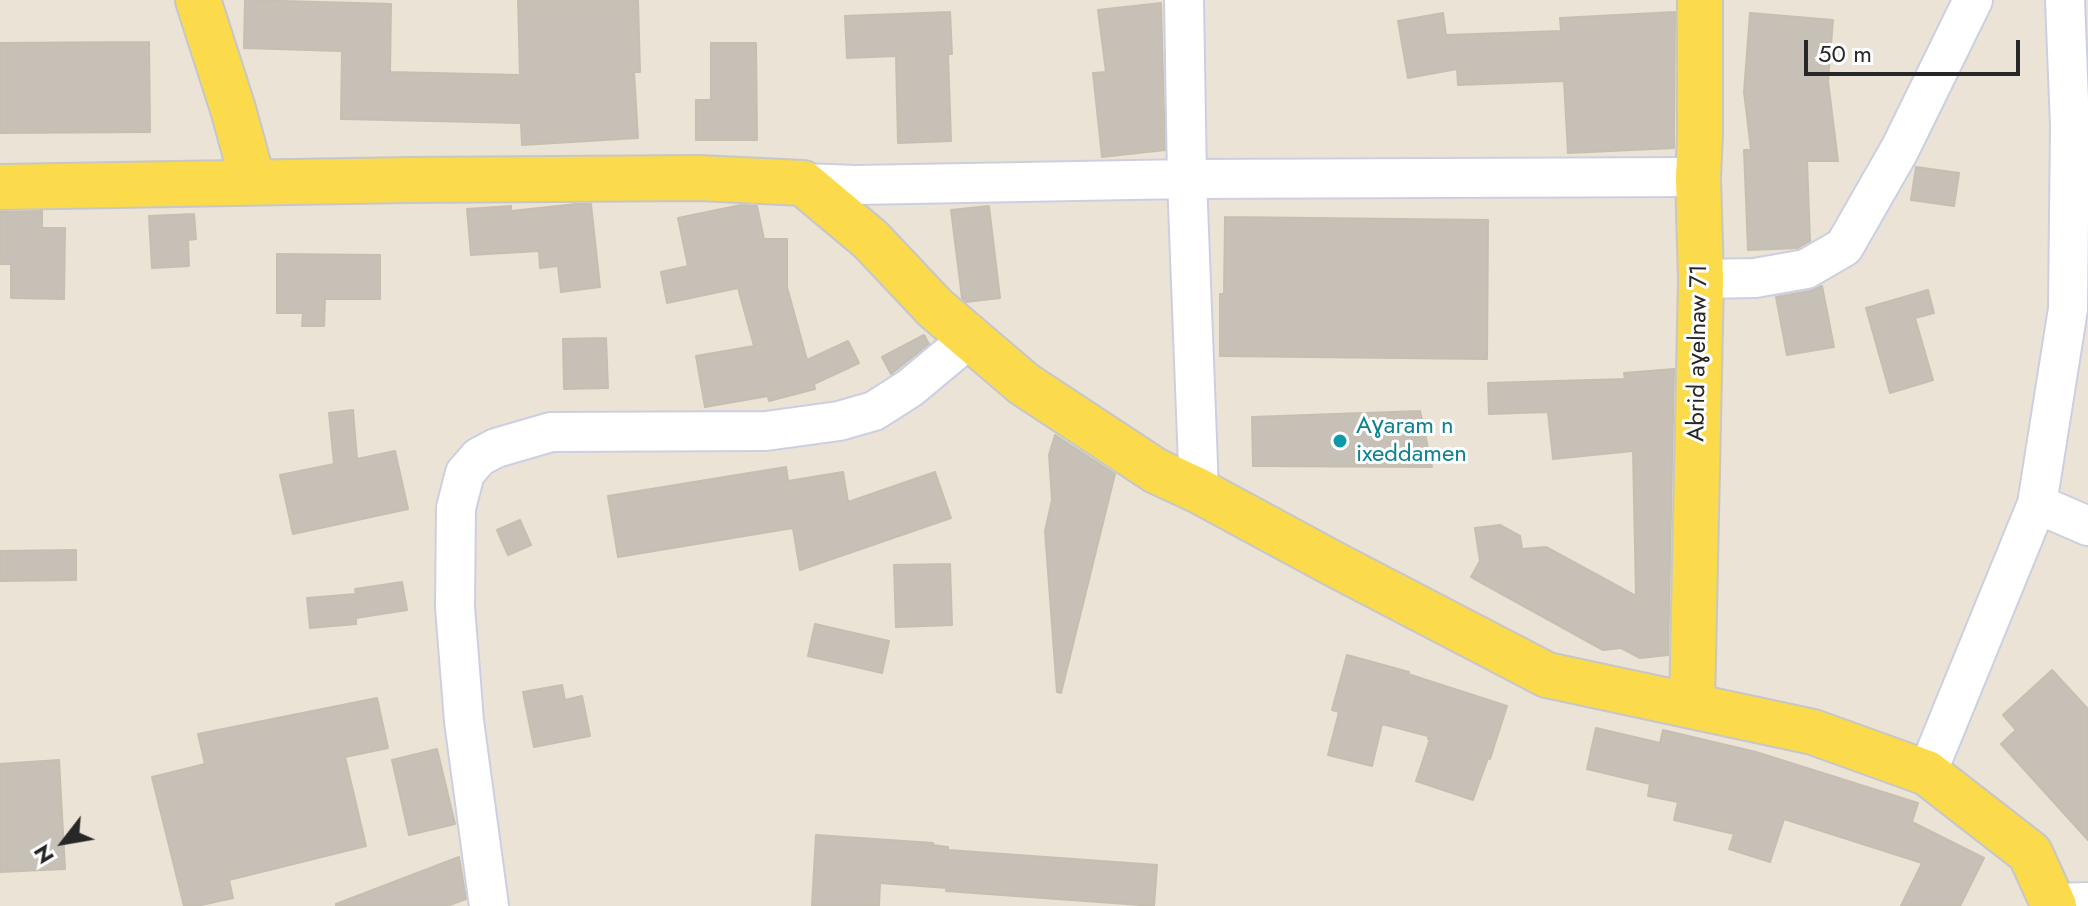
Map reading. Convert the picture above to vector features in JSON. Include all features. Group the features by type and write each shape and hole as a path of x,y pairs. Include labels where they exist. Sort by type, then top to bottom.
{"main road":[{"path":"198,0 253,182"},
{"name":"Abrid aɣelnaw 71","path":"1692,706 1701,279 1698,177 1700,0"},
{"path":"0,187 699,178 803,183 871,240 935,308 1024,384 1156,471 1547,675 1813,732 1927,773 2030,853 2065,904"}],"street":[{"path":"1184,0 1187,179 1199,491"},
{"path":"1701,279 1755,278 1806,269 1844,247 1900,149 1973,0"},
{"path":"1927,773 2037,504 2068,309 2070,126 2065,0"},
{"path":"803,183 1698,177"},
{"path":"489,906 464,721 455,607 456,508 465,473 479,457 496,448 551,432 766,431 839,421 874,411 910,388 970,338"},
{"path":"2037,504 2088,526"}],"building":[{"path":"245,0 391,4 390,72 520,75 518,0 638,0 640,72 634,72 638,138 522,145 521,123 341,119 342,51 244,48"},
{"path":"1161,3 1165,150 1102,157 1093,73 1106,72 1098,10"},
{"path":"950,12 951,141 898,143 896,56 847,58 845,16"},
{"path":"1675,12 1674,148 1568,153 1564,81 1458,85 1457,69 1408,78 1398,21 1443,13 1446,35 1561,31 1560,18"},
{"path":"1750,13 1833,20 1828,81 1838,161 1807,161 1810,241 1798,248 1748,250 1744,150 1751,150 1744,92"},
{"path":"149,42 150,132 0,133 0,43"},
{"path":"711,43 756,43 757,140 696,140 696,100 711,100"},
{"path":"1916,167 1959,173 1954,206 1911,200"},
{"path":"591,204 600,287 561,292 558,266 540,268 539,251 471,255 467,209 511,206 511,211"},
{"path":"741,205 757,206 764,239 787,239 787,287 807,360 848,341 859,363 814,384 815,389 769,401 768,396 705,407 696,356 754,346 738,288 667,303 661,272 688,266 678,218"},
{"path":"989,206 1000,298 966,302 962,298 951,210"},
{"path":"42,211 42,228 65,228 64,299 11,298 11,264 0,264 0,212"},
{"path":"194,214 196,239 188,240 189,266 152,268 149,216"},
{"path":"1225,217 1488,220 1487,359 1220,356"},
{"path":"277,254 380,255 380,299 325,299 324,326 302,326 303,313 277,313"},
{"path":"1822,286 1834,347 1787,355 1776,297"},
{"path":"1928,290 1934,313 1915,318 1933,380 1890,393 1866,308"},
{"path":"924,335 929,344 891,374 882,357"},
{"path":"606,338 608,388 564,389 563,339"},
{"path":"1674,369 1668,655 1640,658 1621,648 1603,650 1471,577 1480,561 1475,528 1500,525 1520,536 1522,549 1546,547 1636,596 1633,451 1553,459 1548,412 1489,414 1488,383 1625,379 1624,373"},
{"path":"353,410 357,459 395,451 408,509 293,534 280,475 334,464 329,413"},
{"name":"Aɣaram n ixeddamen","path":"1420,411 1432,467 1253,466 1252,417"},
{"path":"1055,435 1115,474 1061,693 1057,692 1045,531 1052,500 1049,455"},
{"path":"786,467 788,481 843,472 848,502 935,472 951,518 800,570 793,528 618,557 608,496"},
{"path":"520,520 531,545 508,555 497,530"},
{"path":"76,550 76,580 0,581 0,551"},
{"path":"950,564 952,625 896,627 894,565"},
{"path":"402,582 407,610 356,618 356,624 310,628 307,598 356,594 355,589"},
{"path":"815,624 889,641 882,673 808,656"},
{"path":"1347,655 1409,672 1507,706 1473,800 1416,781 1430,739 1428,736 1382,724 1372,766 1328,755 1339,712 1332,710"},
{"path":"2052,670 2088,709 2088,840 2001,744 2016,730 2003,715"},
{"path":"562,685 565,700 582,696 590,736 534,747 523,692"},
{"path":"377,698 388,748 345,757 366,846 229,880 233,898 184,906 152,777 205,764 198,734"},
{"path":"1596,728 1660,743 1663,730 1756,752 1918,803 1912,822 1984,858 1960,906 1901,906 1922,863 1784,819 1770,862 1729,849 1734,834 1674,820 1678,802 1648,796 1650,784 1587,769"},
{"path":"437,749 455,824 409,835 392,760"},
{"path":"59,760 65,869 0,872 0,764"},
{"path":"816,835 933,843 948,847 948,850 1157,865 1154,906 946,891 947,888 880,883 879,906 812,906"},
{"path":"459,857 466,899 447,906 336,906 336,904"}],"place":[{"name":"Aɣaram n ixeddamen","path":"1340,441"}]}
